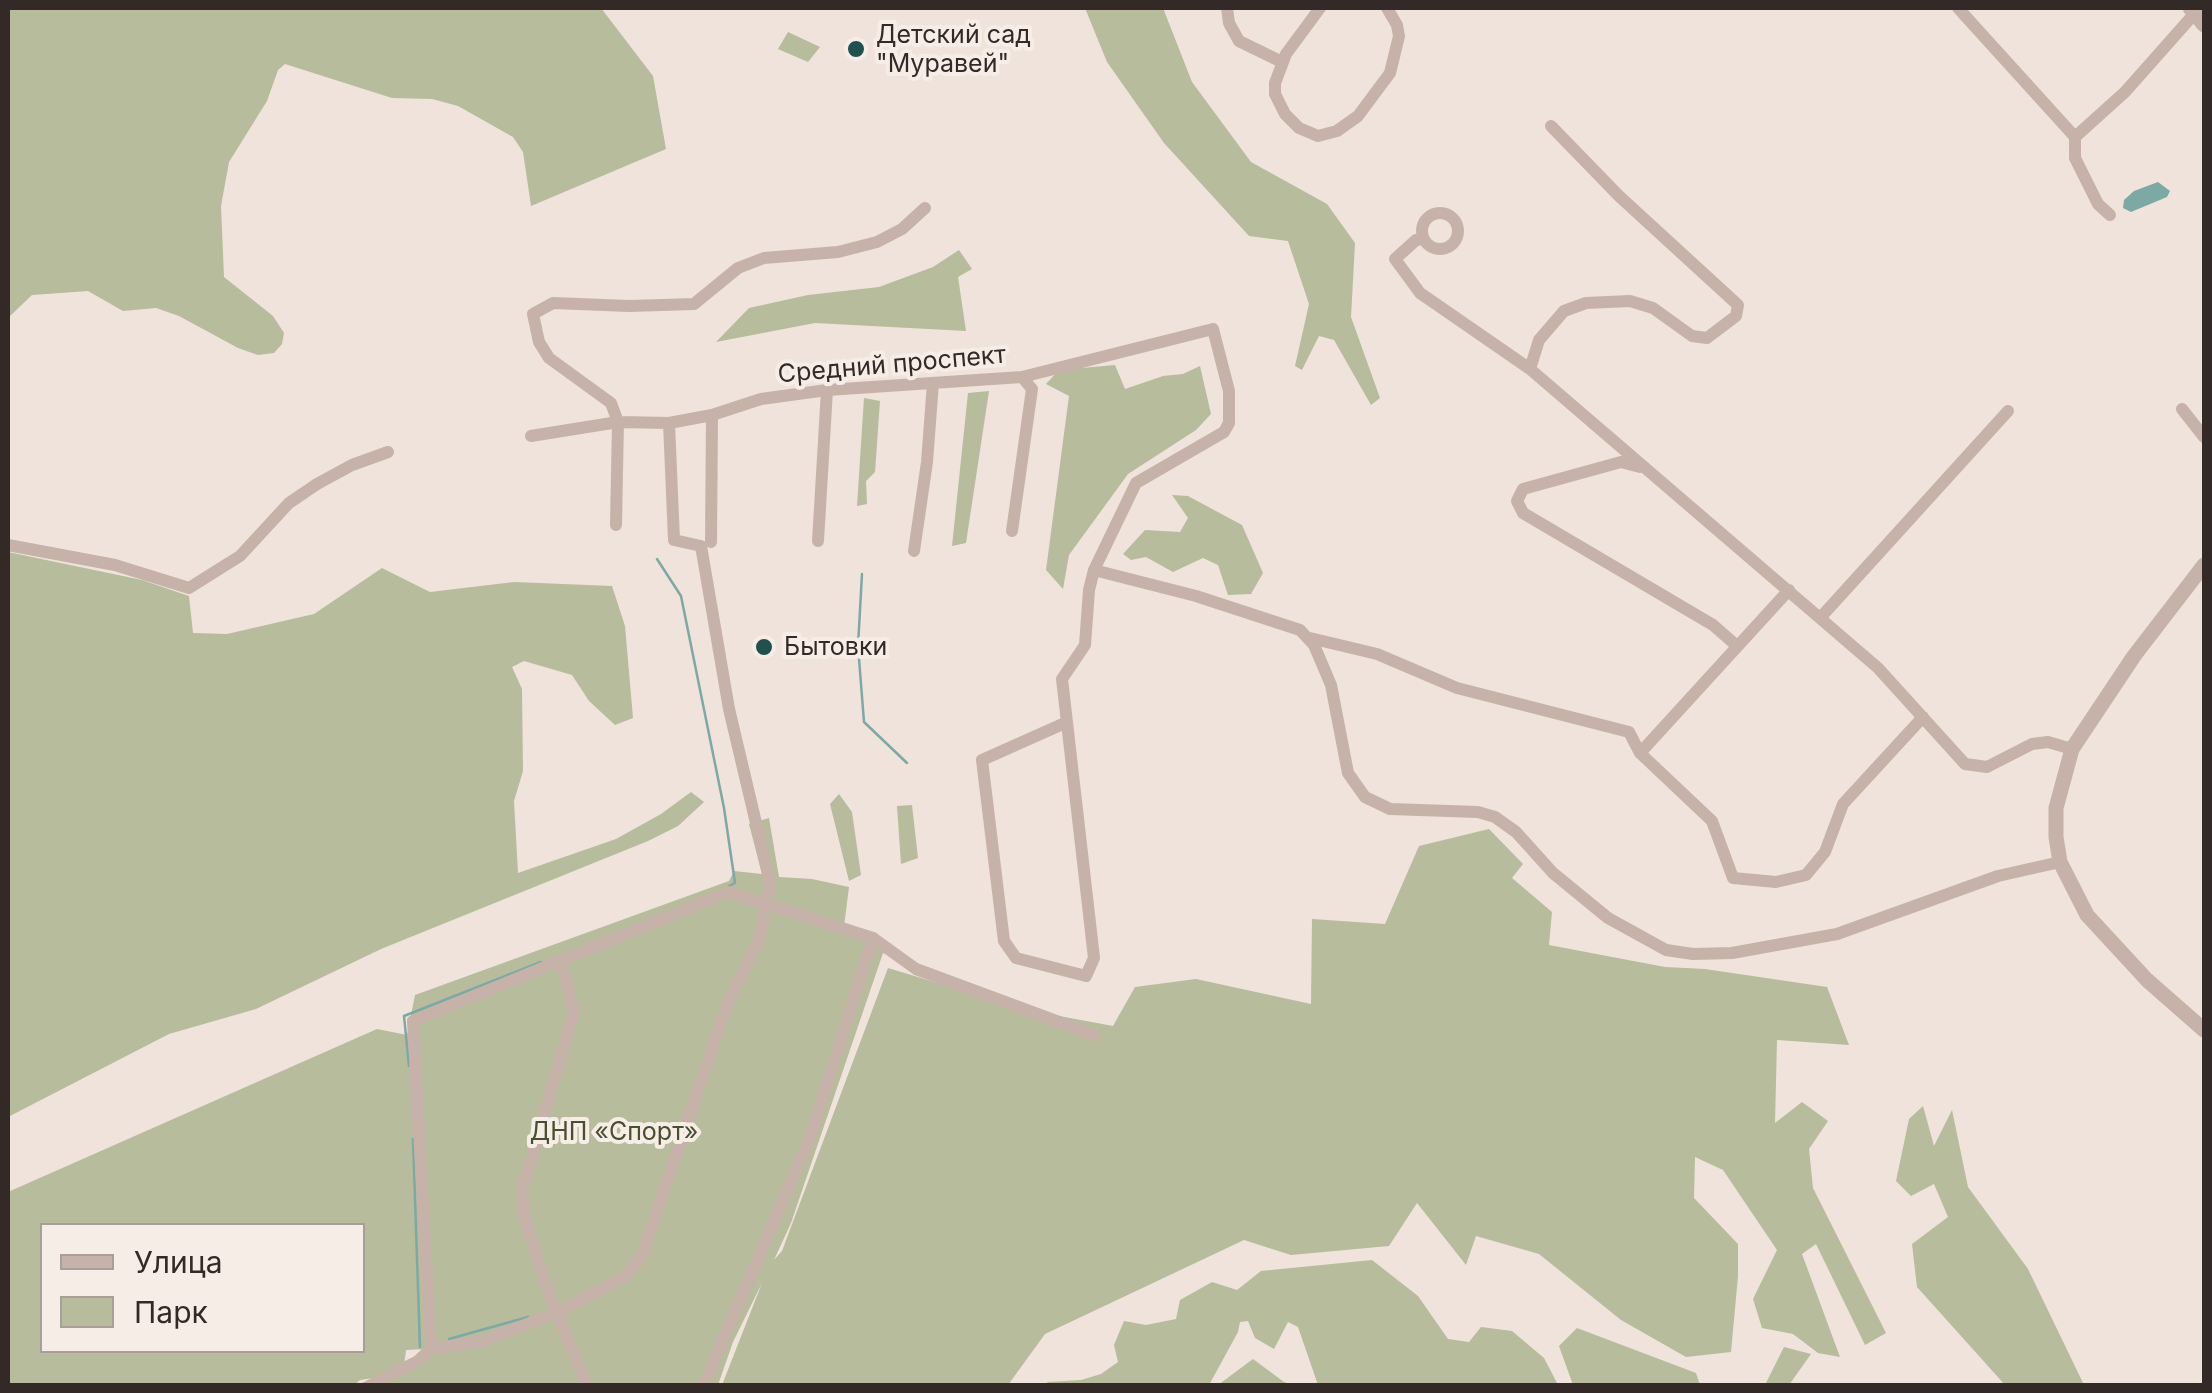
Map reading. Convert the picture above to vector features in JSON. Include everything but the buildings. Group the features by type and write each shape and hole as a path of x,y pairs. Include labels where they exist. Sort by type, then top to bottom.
{"street":[{"path":"1227,8 1229,22 1239,40 1282,62"},
{"path":"1320,8 1282,62 1275,94 1285,114 1308,133 1327,135 1337,132 1368,104 1395,61 1399,36 1387,8"},
{"path":"1958,8 2075,138 2075,158 2098,204 2110,216"},
{"path":"2075,138 2125,92 2196,15"},
{"path":"1530,368 1539,340 1564,312 1586,303 1630,301 1652,308 1692,336 1706,338 1736,316 1738,305 1619,196 1551,126"},
{"path":"616,525 618,422 611,403 550,358 539,342 533,314 553,302 694,304 738,268 764,258 838,252 878,242 902,229 925,208"},
{"path":"1423,240 1416,240 1394,258 1420,293 1530,368 1630,452 1640,467 1878,668 1965,764 1987,766 2032,744 2048,742 2072,748"},
{"name":"Средний проспект","path":"530,436 618,422 668,423 760,399 827,390 1022,376 1213,329 1229,391 1229,423 1224,432 1136,482 1094,570"},
{"path":"1012,531 1032,389 1022,376"},
{"path":"914,551 933,383"},
{"path":"818,541 827,390"},
{"path":"2182,409 2204,437"},
{"path":"1820,617 2008,411"},
{"path":"711,542 712,414"},
{"path":"369,1386 418,1361 431,1349 484,1341 558,1312 623,1278 642,1256 727,1005 760,937 770,882 729,709 701,546 674,540 668,423"},
{"path":"8,545 115,565 189,588 240,556 289,503 352,465 388,452"},
{"path":"1640,467 1622,462 1523,489 1517,501 1524,513 1712,625 1737,646"},
{"path":"2204,565 2134,656 2072,748 2056,808 2060,862 2073,894 2110,944 2204,1030"},
{"path":"1065,723 982,760 1004,942 1016,958 1086,976 1094,958 1062,679 1085,645 1094,570 1196,596 1300,630 1310,638 1377,654 1457,688 1629,732 1640,753 1712,821 1733,878 1776,882 1806,875 1825,852 1843,804 1923,717"},
{"path":"1640,753 1789,590"},
{"path":"1310,638 1331,685 1348,773 1365,797 1390,809 1478,812 1495,817 1516,832 1577,894 1608,918 1666,950 1732,953 1837,934 1998,876 2060,862"},
{"path":"431,1349 413,1021 728,892 874,938 916,969 1094,1036"},
{"path":"700,1386 811,1135 874,938"},
{"path":"562,961 574,1012 522,1192 524,1215 549,1294 587,1386"}],"green space":[{"path":"8,8 601,8 653,76 666,149 531,206 523,152 513,137 458,106 432,99 392,98 285,64 278,70 267,101 229,162 221,206 224,277 273,316 284,333 282,344 274,353 258,355 238,348 156,308 123,311 88,291 32,295 8,318"},
{"path":"1085,8 1163,8 1192,82 1251,162 1327,204 1355,243 1351,317 1380,398 1371,405 1334,340 1319,336 1302,370 1295,366 1309,304 1288,241 1249,236 1164,143 1107,62"},
{"path":"788,32 820,47 808,62 778,49"},
{"path":"959,250 972,269 958,277 966,331 815,323 716,342 749,308 808,295 879,287 933,267"},
{"path":"1115,365 1125,389 1200,366 1211,414 1196,430 1128,474 1069,555 1063,589 1046,570 1069,396 1046,384 1059,370"},
{"path":"989,391 966,543 952,546 968,393"},
{"path":"864,398 880,401 875,472 866,481 867,504 857,506"},
{"path":"1172,495 1188,496 1242,525 1263,573 1251,594 1228,595 1218,565 1203,558 1173,572 1146,557 1131,560 1123,554 1145,530 1180,532 1188,518"},
{"path":"8,552 142,580 189,596 193,633 227,634 314,614 382,568 430,592 514,582 612,586 625,626 633,718 615,725 589,701 572,675 524,661 512,667 522,689 523,771 514,801 518,873 616,839 691,792 704,802 678,826 648,841 381,949 256,1009 169,1034 8,1117"},
{"path":"839,794 852,812 861,875 849,881 830,804"},
{"path":"912,805 918,858 901,864 897,806"},
{"name":"ДНП «Спорт»","path":"769,818 779,877 849,887 844,926 892,944 889,955 883,953 791,1223 774,1260 782,1251 888,968 1027,1010 1113,1026 1135,987 1196,979 1311,1004 1312,919 1385,924 1419,846 1489,829 1523,864 1512,878 1552,912 1549,945 1665,967 1827,987 1849,1045 1777,1040 1775,1123 1802,1102 1828,1121 1809,1149 1813,1188 1886,1333 1865,1345 1816,1244 1802,1254 1840,1357 1818,1353 1793,1334 1762,1328 1753,1299 1777,1250 1723,1170 1695,1157 1694,1198 1738,1244 1731,1352 1686,1357 1621,1320 1539,1254 1476,1236 1466,1265 1417,1203 1389,1246 1291,1255 1244,1240 1045,1334 1008,1385 722,1385 762,1283 733,1342 718,1385 357,1385 374,1378 360,1380 353,1386 8,1386 8,1192 377,1029 407,1035 415,995 729,881 734,871 762,874 749,824","holes":["412,1096 436,1350 404,1366 406,1350 428,1349"]},
{"path":"1923,1106 1934,1146 1952,1110 1968,1187 2028,1269 2084,1385 2005,1385 1917,1287 1912,1244 1948,1217 1934,1184 1911,1196 1896,1181 1909,1119"},
{"path":"1372,1260 1418,1296 1448,1339 1469,1342 1481,1327 1512,1331 1544,1358 1558,1385 1318,1385 1298,1327 1288,1322 1274,1349 1255,1338 1248,1321 1240,1322 1209,1385 1049,1386 1047,1382 1081,1380 1101,1374 1118,1362 1114,1345 1124,1321 1146,1325 1176,1319 1180,1300 1212,1282 1237,1290 1261,1271"},
{"path":"1577,1328 1696,1373 1700,1385 1573,1385 1559,1346"},
{"path":"1784,1347 1811,1354 1789,1385 1765,1385"},
{"path":"1253,1359 1284,1382 1293,1385 1218,1385"}],"water":[{"path":"2158,182 2170,191 2167,197 2131,212 2123,208 2124,200 2134,191"}],"waterway":[{"path":"657,559 681,596 724,808 735,883 729,886"},
{"path":"862,574 858,646 864,722 907,763"},
{"path":"409,1066 404,1016 541,962"},
{"path":"413,1139 420,1347"},
{"path":"449,1339 528,1317"}],"place":[{"name":"Детский сад \"Муравей\"","path":"856,49"},
{"name":"Бытовки","path":"764,647"}]}
